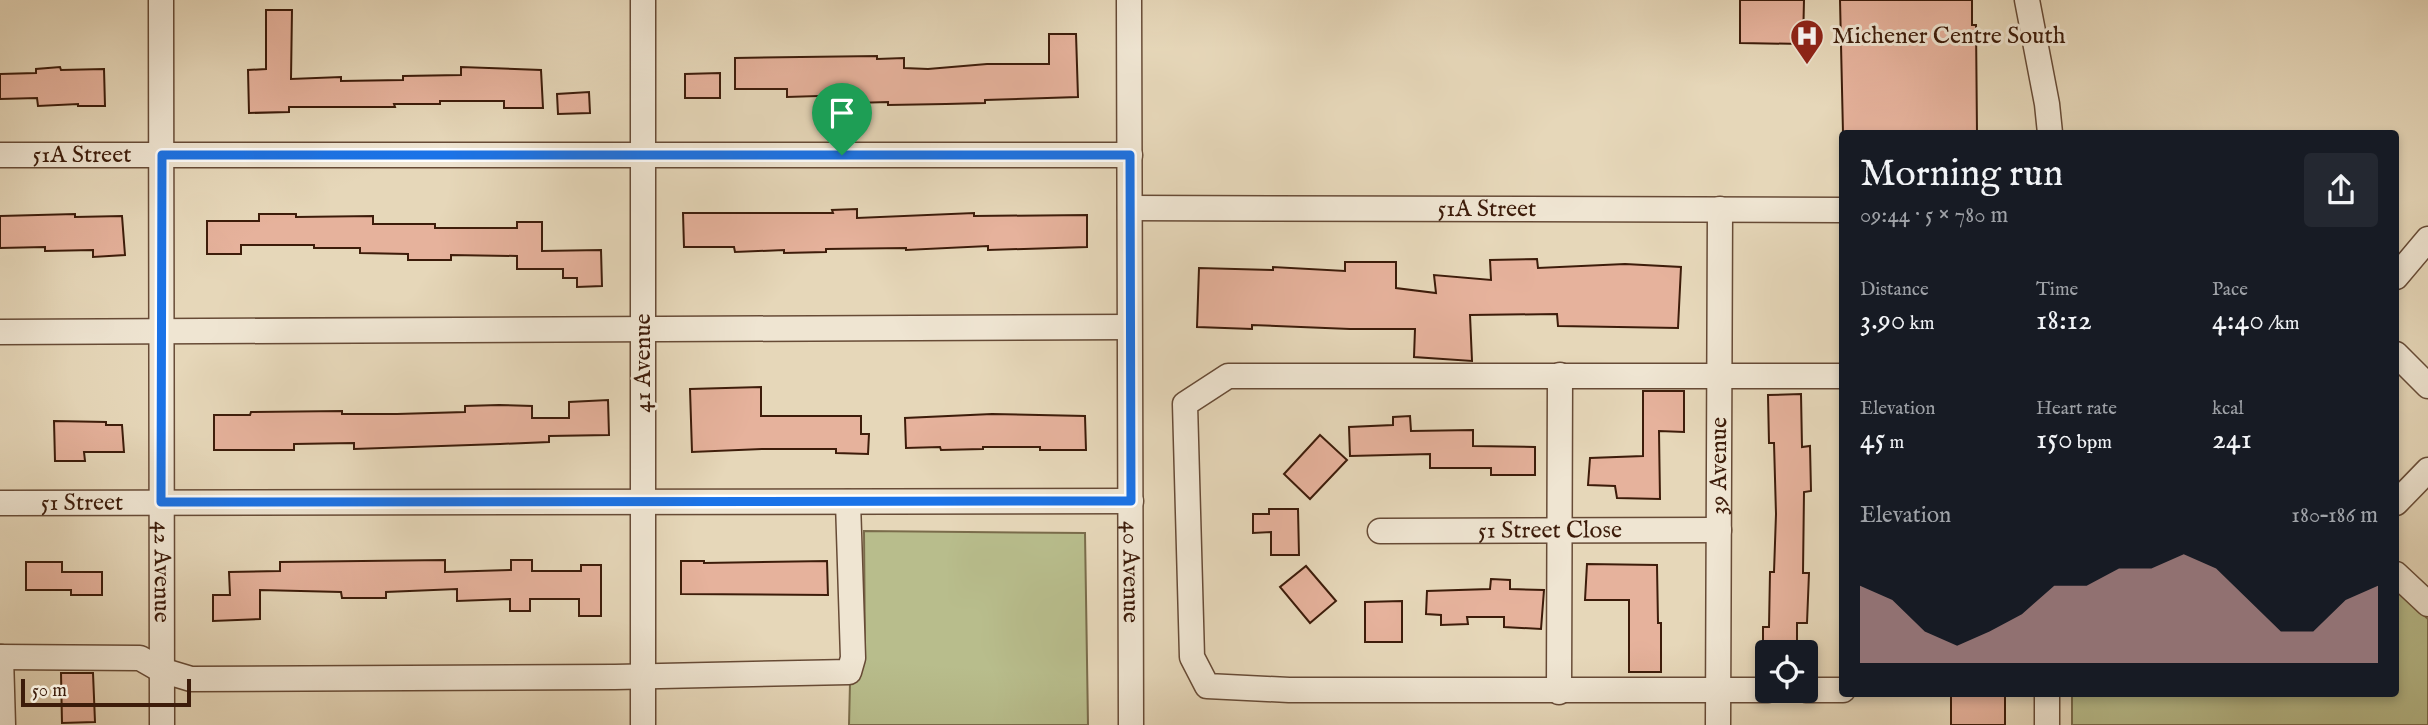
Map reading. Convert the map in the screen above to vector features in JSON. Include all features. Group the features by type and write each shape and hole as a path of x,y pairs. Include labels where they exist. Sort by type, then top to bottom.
{"street":[{"name":"42 Avenue","path":"161,0 162,725"},
{"name":"41 Avenue","path":"643,0 643,725"},
{"name":"40 Avenue","path":"1129,0 1131,725"},
{"path":"2027,0 2050,130"},
{"name":"51A Street","path":"0,155 1130,155"},
{"name":"51A Street","path":"1130,208 1839,210"},
{"name":"39 Avenue","path":"1718,725 1720,209"},
{"path":"2399,273 2428,239"},
{"path":"0,332 1129,327"},
{"path":"2399,357 2428,386"},
{"path":"1559,692 1560,375"},
{"path":"1755,690 1289,690 1207,685 1192,657 1185,404 1228,376 1839,376"},
{"path":"2399,500 2428,470"},
{"name":"51 Street","path":"0,503 1131,501"},
{"path":"3,725 0,657 140,658 161,670 191,679 643,677 849,672 853,658 848,502"},
{"name":"51 Street Close","path":"1380,531 1719,530"},
{"path":"2399,577 2428,604"},
{"path":"1818,690 1839,690"},
{"path":"2047,697 2047,725"}],"green space":[{"path":"864,531 1085,533 1088,725 849,725 850,683 865,657"},
{"path":"2399,593 2428,619 2428,725 2072,725 2072,697 2399,697"}],"building":[{"path":"1740,0 1804,0 1803,44 1740,43"},
{"path":"1840,0 1972,0 1972,25 1976,25 1977,130 1843,130"},
{"path":"266,10 292,10 291,79 341,77 341,81 403,80 403,76 461,75 461,67 541,70 543,108 504,108 504,101 440,101 440,104 394,104 395,107 289,107 289,112 249,113 248,70 266,69"},
{"path":"1049,34 1076,34 1078,97 888,105 888,102 854,103 850,95 787,97 787,89 735,89 735,58 877,56 877,59 904,58 904,68 928,69 987,64 1049,64"},
{"path":"60,67 61,70 104,69 105,106 38,106 37,98 0,99 0,74 36,73 36,69"},
{"path":"720,73 720,98 685,98 685,74"},
{"path":"589,92 590,113 558,114 557,94"},
{"path":"857,209 857,218 974,213 974,216 1087,215 1087,247 988,250 988,246 906,250 826,249 826,252 784,253 784,250 735,252 734,247 684,247 683,213 833,213 832,210"},
{"path":"75,214 75,217 122,216 125,255 93,257 93,250 0,248 0,216"},
{"path":"259,214 296,214 296,217 373,216 373,224 435,224 435,228 517,228 517,222 542,222 542,251 601,250 602,286 577,287 577,278 563,278 563,269 517,269 517,256 451,255 451,260 408,260 408,254 360,253 360,248 314,248 314,245 241,245 241,254 207,254 207,221 259,221"},
{"path":"1537,259 1538,268 1625,264 1681,267 1678,328 1558,326 1557,314 1470,315 1472,361 1414,357 1415,329 1252,325 1252,329 1197,327 1199,268 1273,270 1273,267 1345,271 1345,262 1396,262 1396,288 1436,293 1434,275 1491,280 1490,260"},
{"path":"761,387 761,416 861,416 861,434 869,434 868,454 836,453 836,449 692,452 690,389"},
{"path":"1643,391 1684,391 1684,432 1659,431 1660,499 1617,498 1615,486 1588,485 1590,458 1643,456"},
{"path":"1801,394 1802,447 1810,446 1811,491 1804,492 1803,573 1809,573 1807,623 1797,623 1797,640 1763,640 1763,627 1769,627 1770,572 1774,572 1776,514 1774,443 1769,443 1768,395"},
{"path":"608,400 609,435 549,436 549,442 500,444 354,449 354,443 294,444 294,450 214,450 214,415 250,415 251,412 465,412 465,406 499,405 532,406 532,418 569,418 569,402"},
{"path":"992,414 1085,416 1086,450 1040,450 1040,447 941,450 940,447 906,448 905,418"},
{"path":"1410,416 1411,431 1473,430 1473,446 1535,447 1535,475 1491,475 1491,468 1430,468 1430,454 1350,456 1349,427 1393,425 1393,417"},
{"path":"54,421 122,425 124,452 84,452 85,461 55,461"},
{"path":"1320,435 1347,460 1310,499 1284,474"},
{"path":"1269,509 1298,509 1299,555 1271,555 1271,532 1253,533 1253,514 1269,514"},
{"path":"445,560 445,572 511,570 511,560 532,560 532,571 581,571 581,565 601,565 601,616 579,616 579,599 530,599 530,611 510,611 510,599 457,601 457,589 386,592 386,598 342,598 341,592 260,590 260,619 213,621 213,595 230,595 229,572 280,571 280,562"},
{"path":"681,561 827,561 828,595 681,594"},
{"path":"26,562 62,562 62,572 102,572 102,595 71,595 71,590 26,590"},
{"path":"1587,564 1657,565 1661,672 1629,672 1629,600 1585,600"},
{"path":"1306,566 1336,601 1310,623 1280,587"},
{"path":"1491,579 1510,580 1510,589 1544,590 1541,629 1504,627 1504,617 1467,617 1468,624 1441,625 1441,615 1426,614 1427,591 1490,589"},
{"path":"1402,601 1402,642 1365,642 1365,602"},
{"path":"61,673 93,673 95,722 62,723"},
{"path":"1951,697 2005,697 2005,725 1951,725"}],"place":[{"name":"Michener Centre South","path":"1807,66"}],"route":[{"path":"162,155 842,155 1130,155 1131,501 161,502 162,155"}]}
